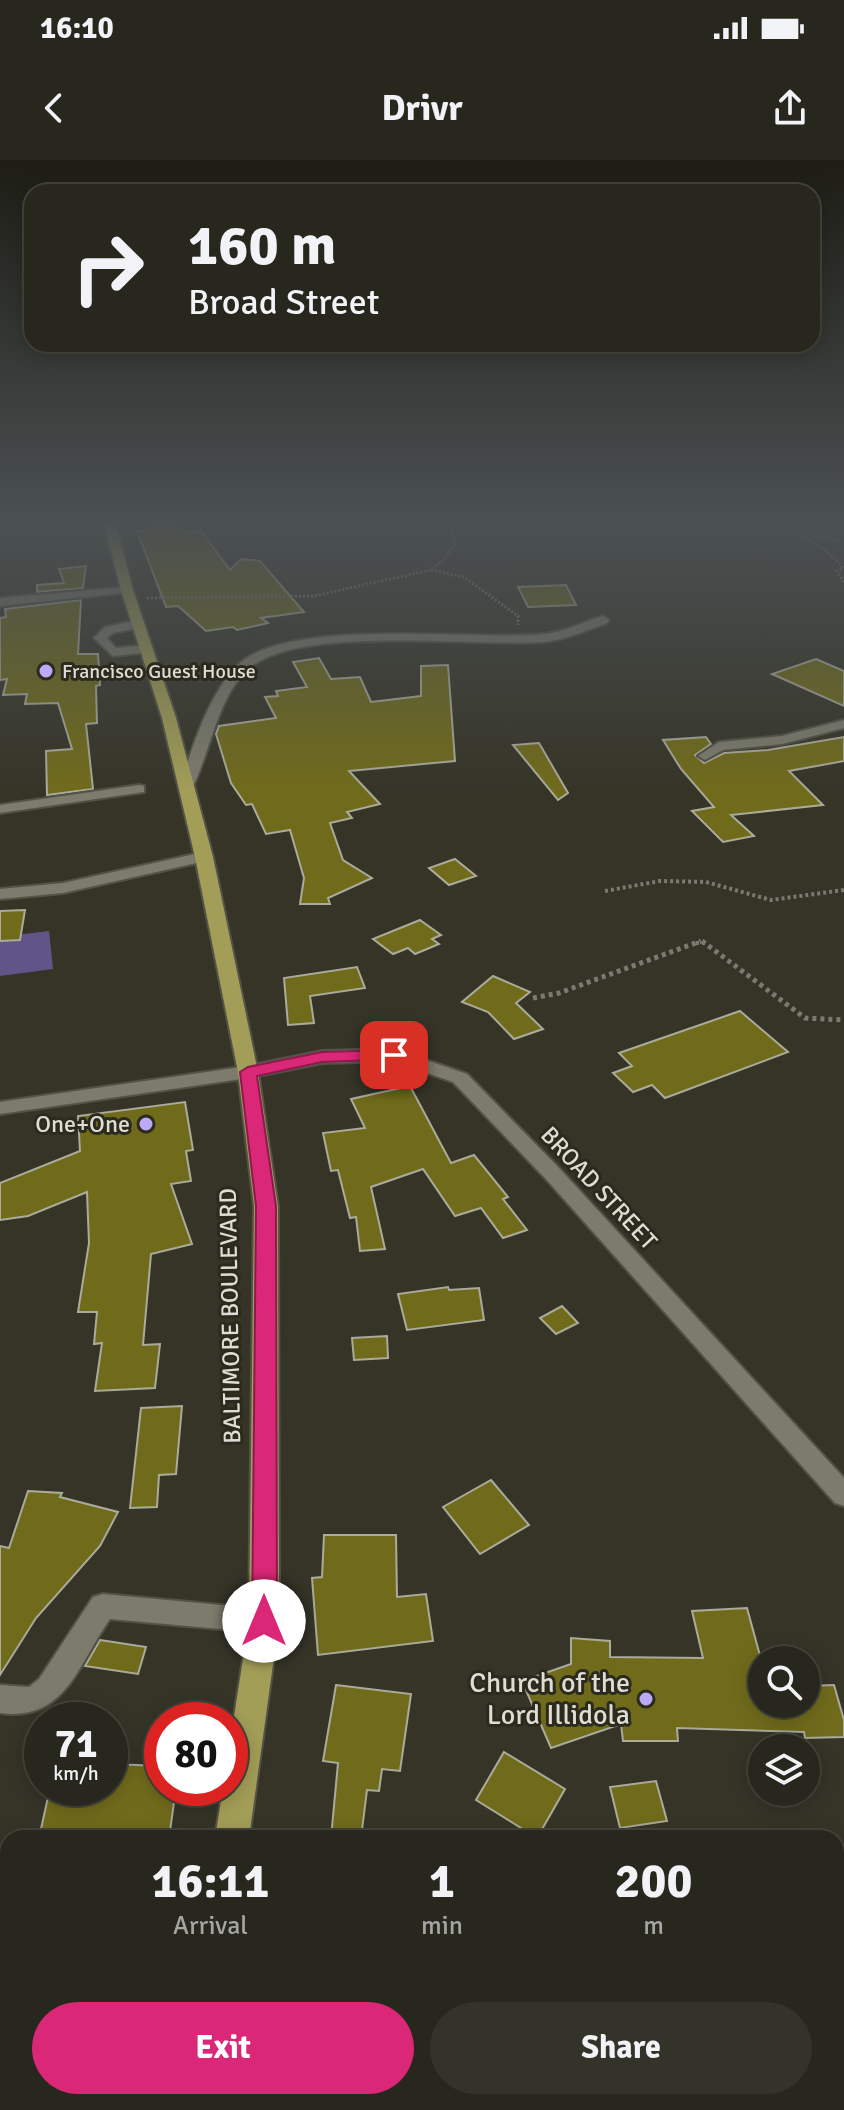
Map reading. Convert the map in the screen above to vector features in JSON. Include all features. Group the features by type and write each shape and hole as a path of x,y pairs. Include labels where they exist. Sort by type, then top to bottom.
{"highway":[{"name":"BALTIMORE BOULEVARD","path":"135,612 169,718 204,857 248,1072 266,1206 264,1621 233,1830"}],"street":[{"path":"186,787 204,736 237,675 245,664 267,654 316,642 547,638 603,620"},
{"path":"139,624 109,630 100,638 113,652 147,649"},
{"path":"705,756 719,746 782,740 844,724"},
{"path":"4,810 139,789"},
{"path":"0,894 63,888 204,857"},
{"name":"BROAD STREET","path":"0,1108 248,1072 322,1057 394,1055 460,1078 552,1173 844,1495"},
{"path":"0,1699 20,1704 37,1698 56,1684 78,1642 103,1606 264,1621"}],"path":[{"path":"514,612 518,616 519,638"},
{"path":"605,891 660,881 706,882 771,900 844,890"},
{"path":"533,998 559,993 702,941 805,1018 844,1020"}],"shaded area":[{"path":"49,931 53,969 0,976 0,937"}],"building":[{"path":"5,612 80,612 78,654 98,654 100,685 96,686 97,723 86,724 93,789 47,795 46,751 72,749 58,703 25,704 27,694 3,695 7,679 0,680 0,618 6,617"},
{"path":"185,612 304,612 261,618 268,623 237,630 233,627 206,631"},
{"path":"319,658 331,679 360,677 371,702 421,696 421,666 448,665 455,761 349,771 380,804 347,812 352,818 330,823 343,860 372,878 328,898 330,904 300,904 304,878 290,830 266,834 252,804 246,805 231,783 216,734 219,726 276,718 265,697 278,696 276,691 307,687 293,662"},
{"path":"816,659 844,671 844,706 772,674"},
{"path":"706,737 711,744 695,755 704,763 724,753 768,750 844,737 844,761 789,771 823,805 731,815 754,836 723,842 692,811 714,807 681,769 663,740"},
{"path":"539,743 568,793 558,800 513,745"},
{"path":"455,859 476,876 449,885 429,868"},
{"path":"25,910 20,940 0,941 0,911"},
{"path":"420,920 441,935 432,939 439,944 415,954 408,948 393,954 373,939"},
{"path":"357,967 365,988 310,996 314,1023 288,1025 284,978"},
{"path":"493,976 530,992 516,1003 543,1029 514,1039 488,1012 462,1002"},
{"path":"740,1011 788,1052 665,1098 652,1085 633,1092 613,1073 632,1066 619,1053"},
{"path":"410,1086 451,1163 474,1155 508,1197 503,1199 527,1230 503,1238 481,1208 455,1216 423,1169 371,1187 385,1249 360,1251 356,1217 350,1218 338,1170 331,1171 323,1133 365,1128 351,1099"},
{"path":"185,1102 193,1150 186,1151 191,1181 171,1184 192,1244 151,1254 143,1345 160,1344 155,1388 95,1391 102,1343 94,1344 97,1312 78,1312 89,1243 87,1192 28,1216 0,1220 0,1183 80,1151 78,1116"},
{"path":"448,1287 449,1290 479,1288 484,1320 407,1330 398,1294"},
{"path":"562,1306 578,1323 556,1334 540,1318"},
{"path":"387,1336 388,1358 354,1360 352,1338"},
{"path":"182,1406 176,1474 159,1475 157,1507 130,1508 141,1408"},
{"path":"491,1480 529,1525 480,1554 443,1507"},
{"path":"28,1491 62,1493 60,1497 118,1512 100,1546 36,1618 0,1675 0,1546 9,1548"},
{"path":"324,1535 396,1535 397,1597 426,1594 433,1641 318,1655 312,1578 322,1577"},
{"path":"747,1608 757,1646 748,1646 748,1718 820,1718 820,1686 834,1685 844,1720 844,1737 820,1738 820,1734 804,1732 677,1728 678,1741 623,1741 621,1724 551,1748 522,1681 571,1664 571,1638 610,1641 610,1657 703,1658 692,1611"},
{"path":"100,1640 146,1647 138,1674 85,1666"},
{"path":"336,1685 411,1694 400,1771 382,1769 379,1791 367,1790 362,1830 332,1830 338,1763 323,1761"},
{"path":"504,1752 565,1789 542,1830 524,1830 476,1800"},
{"path":"128,1765 144,1765 144,1806 173,1806 170,1830 41,1830 46,1806 128,1806"},
{"path":"656,1781 667,1821 620,1828 610,1787"}],"place":[{"name":"Francisco Guest House","path":"46,671"},
{"name":"One+One","path":"146,1124"},
{"name":"Church of the Lord Illidola","path":"646,1699"}],"route":[{"path":"264,1621 266,1206 248,1072 322,1057 394,1055"}]}
